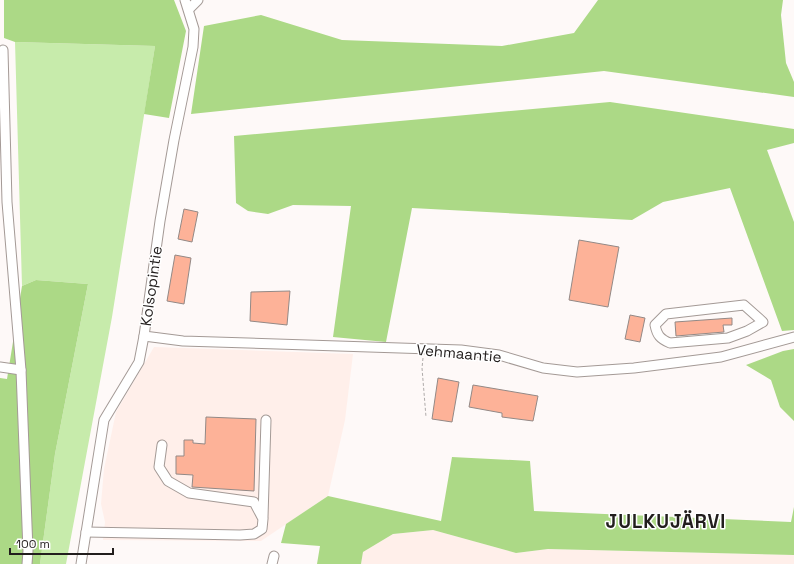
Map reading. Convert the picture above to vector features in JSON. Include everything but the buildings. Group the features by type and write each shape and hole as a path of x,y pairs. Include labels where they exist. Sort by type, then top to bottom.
{"street":[{"name":"Kolsopintie","path":"81,564 104,420 138,362 144,336 160,221 193,47 194,29 185,0"},
{"path":"189,9 198,0"},
{"path":"3,50 7,202 21,370 28,551 27,564"},
{"path":"744,305 763,322 747,331 728,338 670,343 663,340 657,334 655,325 666,314 744,305"},
{"name":"Vehmaantie","path":"144,336 183,341 461,350 499,355 543,368 577,372 634,368 721,357 794,337"},
{"path":"0,367 21,370"},
{"path":"86,532 254,534 262,529 266,420"},
{"path":"162,445 159,467 168,481 189,493 254,502 263,519"}],"path":[{"path":"424,349 422,368 426,417"}],"shaded area":[{"path":"154,347 353,354 345,420 328,496 261,541 103,540 105,522 101,504 104,469 116,412"},
{"path":"433,530 516,553 548,549 794,555 794,564 361,564 363,552 393,534"}],"green space":[{"path":"4,0 174,0 186,31 169,118 144,114 155,46 15,42 4,38"},
{"path":"598,0 783,0 781,15 786,63 794,82 794,97 604,71 191,114 204,26 261,15 342,40 502,46 574,33"},
{"path":"15,42 155,46 112,317 66,564 40,564 55,454 88,284 36,280 22,286"},
{"path":"610,102 794,129 794,143 767,150 794,222 794,330 782,331 730,188 663,202 632,220 412,208 386,342 333,337 351,206 293,205 268,214 248,211 236,203 234,136"},
{"path":"36,280 88,284 55,454 40,564 0,564 0,378 7,379 22,286"},
{"path":"794,349 794,421 780,407 771,380 746,365 783,351"},
{"path":"452,457 530,461 534,511 791,522 794,507 794,555 548,549 516,553 433,530 393,534 363,552 361,564 317,564 320,546 281,543 286,524 328,496 441,521"}],"district":[{"name":"JULKUJÄRVI","path":"666,521"}]}
